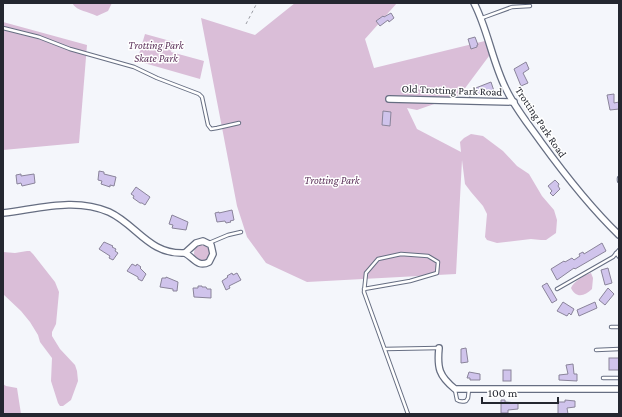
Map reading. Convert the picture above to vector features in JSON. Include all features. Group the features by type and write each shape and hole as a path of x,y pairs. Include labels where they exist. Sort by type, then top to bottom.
{"street":[{"name":"Trotting Park Road","path":"474,3 481,18 502,79 514,102 542,144 579,193 619,236"},
{"name":"Old Trotting Park Road","path":"389,99 514,102"},
{"path":"3,213 66,204 88,205 115,215 147,241 161,249 172,253 185,254 197,263 206,263 211,260 214,254 209,243 203,241 196,243 185,254"},
{"path":"439,348 438,367 446,382 455,389 619,389"}],"lane":[{"path":"481,18 512,8 530,6"},
{"path":"3,28 39,37 70,50 134,67 156,78 198,94 202,97 208,125 211,128 239,123"},
{"path":"209,243 228,235 241,232"},
{"path":"557,289 613,257 619,250"},
{"path":"616,253 619,256"},
{"path":"364,289 410,281 437,273 438,262 428,256 401,254 378,259 366,273 364,289 364,292 408,414"},
{"path":"610,327 619,327"},
{"path":"385,349 439,348"},
{"path":"596,350 619,349"},
{"path":"603,378 619,378"},
{"path":"455,389 457,400 459,402 463,402 468,398 469,389"}],"path":[{"path":"246,24 257,3"}],"green space":[{"path":"72,3 112,3 108,11 97,16 80,10"},
{"name":"Trotting Park","path":"295,3 397,3 365,39 374,68 489,40 492,52 460,95 417,110 407,108 417,129 461,152 460,142 471,134 483,136 503,151 517,166 529,174 542,196 554,210 557,220 556,233 546,240 531,239 497,243 487,240 485,237 487,214 483,206 465,184 462,160 456,274 307,282 266,263 247,237 237,206 201,18 255,35"},
{"path":"3,22 87,45 79,143 3,150"},
{"name":"Trotting Park Skate Park","path":"145,34 174,42 171,52 204,61 200,79 137,61"},
{"path":"199,245 205,245 210,250 208,259 205,261 199,261 194,256 194,250"},
{"path":"30,251 33,254 55,282 59,292 56,324 52,332 52,336 60,349 75,365 78,381 71,400 63,406 60,406 58,403 51,381 52,358 40,342 38,335 30,322 3,294 3,252 15,253"},
{"path":"591,273 593,278 592,289 584,295 575,294 571,288 574,283 585,275"},
{"path":"3,384 17,388 21,414 3,414"}],"building":[{"path":"391,13 394,18 389,22 388,20 380,26 376,21"},
{"path":"475,37 478,45 477,47 471,49 468,39"},
{"path":"526,62 529,69 523,73 528,83 521,86 514,69"},
{"path":"491,82 494,91 483,95 482,93 469,96 468,91"},
{"path":"614,94 614,103 619,102 619,109 610,110 607,95"},
{"path":"383,111 391,112 390,126 382,125"},
{"path":"99,171 116,177 114,186 110,185 110,187 101,184 102,181 98,180"},
{"path":"21,174 21,176 34,174 35,183 22,186 21,183 17,184 16,175"},
{"path":"555,180 559,184 558,186 560,189 553,196 550,193 552,191 548,186"},
{"path":"136,187 150,197 145,205 133,198 134,196 131,194"},
{"path":"232,210 234,220 226,223 225,221 217,222 215,213"},
{"path":"172,215 188,222 186,230 172,228 173,225 169,224"},
{"path":"104,242 113,246 112,247 116,249 115,251 118,253 113,260 109,258 110,256 99,249"},
{"path":"602,243 606,251 575,269 574,268 557,280 551,269 564,261 565,262 572,258 574,260 580,256 579,254 583,252 584,254"},
{"path":"132,264 136,266 137,264 146,274 142,281 127,271"},
{"path":"608,268 612,283 605,285 601,270"},
{"path":"232,273 233,275 237,273 241,280 229,286 230,288 226,290 222,281"},
{"path":"166,277 178,282 177,291 160,287 162,278"},
{"path":"547,283 557,300 552,303 542,286"},
{"path":"198,286 211,289 211,298 194,297 193,288 198,288"},
{"path":"608,288 614,294 605,305 599,300"},
{"path":"563,302 574,309 571,315 569,313 567,316 557,311"},
{"path":"595,302 597,308 579,316 577,310"},
{"path":"466,348 468,362 461,363 461,349"},
{"path":"609,358 619,358 619,370 609,370"},
{"path":"573,364 574,374 577,374 577,381 559,380 559,375 568,374 566,365"},
{"path":"503,370 511,370 511,381 503,381"},
{"path":"469,372 480,374 480,380 470,380 470,378 467,378"},
{"path":"501,400 505,400 505,402 518,403 518,409 508,410 508,413 501,413"},
{"path":"565,400 575,401 575,407 567,408 568,414 558,414 558,402 565,402"}]}
